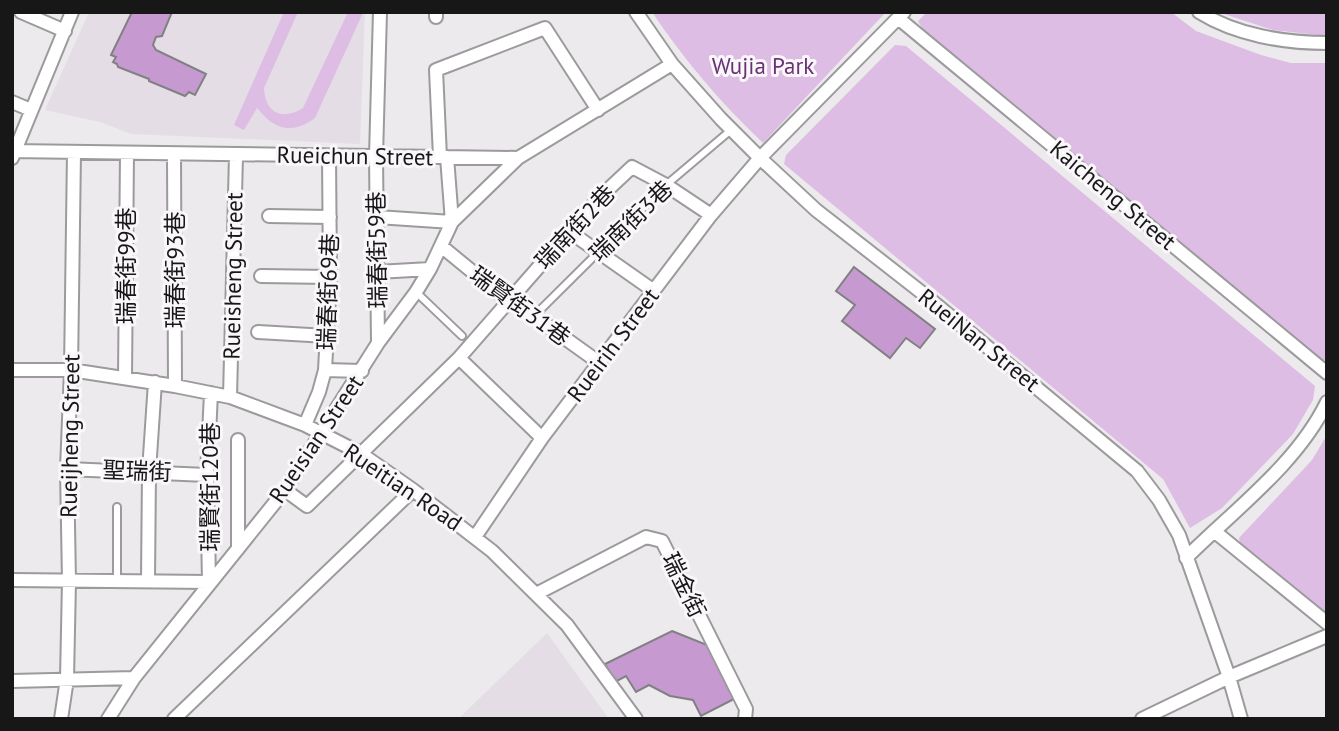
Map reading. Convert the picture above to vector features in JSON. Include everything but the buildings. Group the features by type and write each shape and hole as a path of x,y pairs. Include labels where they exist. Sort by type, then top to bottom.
{"street":[{"path":"21,12 65,32"},
{"path":"13,153 72,12"},
{"name":"瑞春街59巷","path":"378,343 376,156 380,12"},
{"name":"RueiNan Street","path":"636,12 672,64 731,130 816,210 1137,471 1160,500 1179,536 1229,677 1241,719"},
{"path":"1199,12 1248,33 1275,39 1327,43"},
{"name":"Rueirih Street","path":"475,537 542,438 601,364 711,215 760,158 901,15"},
{"name":"Kaicheng Street","path":"901,15 1327,373"},
{"path":"377,217 452,222 436,70 545,28 598,110"},
{"path":"518,158 672,64"},
{"path":"12,102 32,110"},
{"name":"Rueijheng Street","path":"61,719 67,679 67,469 74,152"},
{"name":"Rueichun Street","path":"13,153 518,158"},
{"name":"瑞春街99巷","path":"125,378 127,153"},
{"name":"瑞春街93巷","path":"174,154 175,386"},
{"name":"Rueisheng Street","path":"230,397 236,155"},
{"name":"瑞春街69巷","path":"305,425 325,370 330,277 329,156"},
{"name":"Rueisian Street","path":"108,719 134,678 285,489 322,435 378,343 430,270 452,222 518,158"},
{"name":"瑞南街2巷","path":"285,489 307,506 459,358 598,198 632,167 666,185 711,215"},
{"path":"269,216 330,217"},
{"path":"570,232 654,291"},
{"name":"瑞賢街31巷","path":"441,246 507,300 601,364"},
{"path":"377,272 430,270"},
{"path":"261,276 330,277"},
{"path":"258,332 327,336"},
{"path":"459,358 542,438"},
{"name":"Rueitian Road","path":"12,370 71,370 155,382 230,397 305,425 360,453 475,537 536,594 567,625 636,719"},
{"path":"325,370 362,371"},
{"path":"148,580 149,471 155,382"},
{"name":"瑞賢街120巷","path":"209,582 207,475 211,393"},
{"path":"1186,558 1297,451 1313,429 1327,402"},
{"path":"238,440 238,549"},
{"name":"聖瑞街","path":"67,469 207,475"},
{"path":"174,719 413,490"},
{"path":"1213,531 1327,623"},
{"name":"瑞金街","path":"536,594 646,537 662,541 746,709 745,719"},
{"path":"12,580 209,582"},
{"path":"1142,719 1229,677 1327,636"},
{"path":"12,681 134,678"}],"lane":[{"name":"瑞南街3巷","path":"534,316 666,185 731,130"},
{"path":"416,292 462,336"},
{"path":"117,507 117,581"}],"shaded area":[{"path":"89,12 365,12 360,144 131,134 100,122 45,110"},
{"path":"547,633 609,719 458,719"}],"green space":[{"path":"284,12 298,12 264,88 271,109 282,114 303,108 348,12 362,12 362,15 315,118 298,127 284,128 270,121 257,108 244,130 234,125"},
{"name":"Wujia Park","path":"652,12 886,12 763,143 704,80"},
{"path":"927,12 1171,12 1196,31 1261,55 1291,63 1327,63 1327,360 1322,360 922,28 918,21"},
{"path":"1218,12 1327,12 1327,36 1273,30"},
{"path":"895,45 906,46 1315,386 1313,400 1293,434 1222,508 1190,528 1163,479 784,164 786,155"},
{"path":"1327,435 1327,614 1240,543 1239,538 1312,460"}]}
